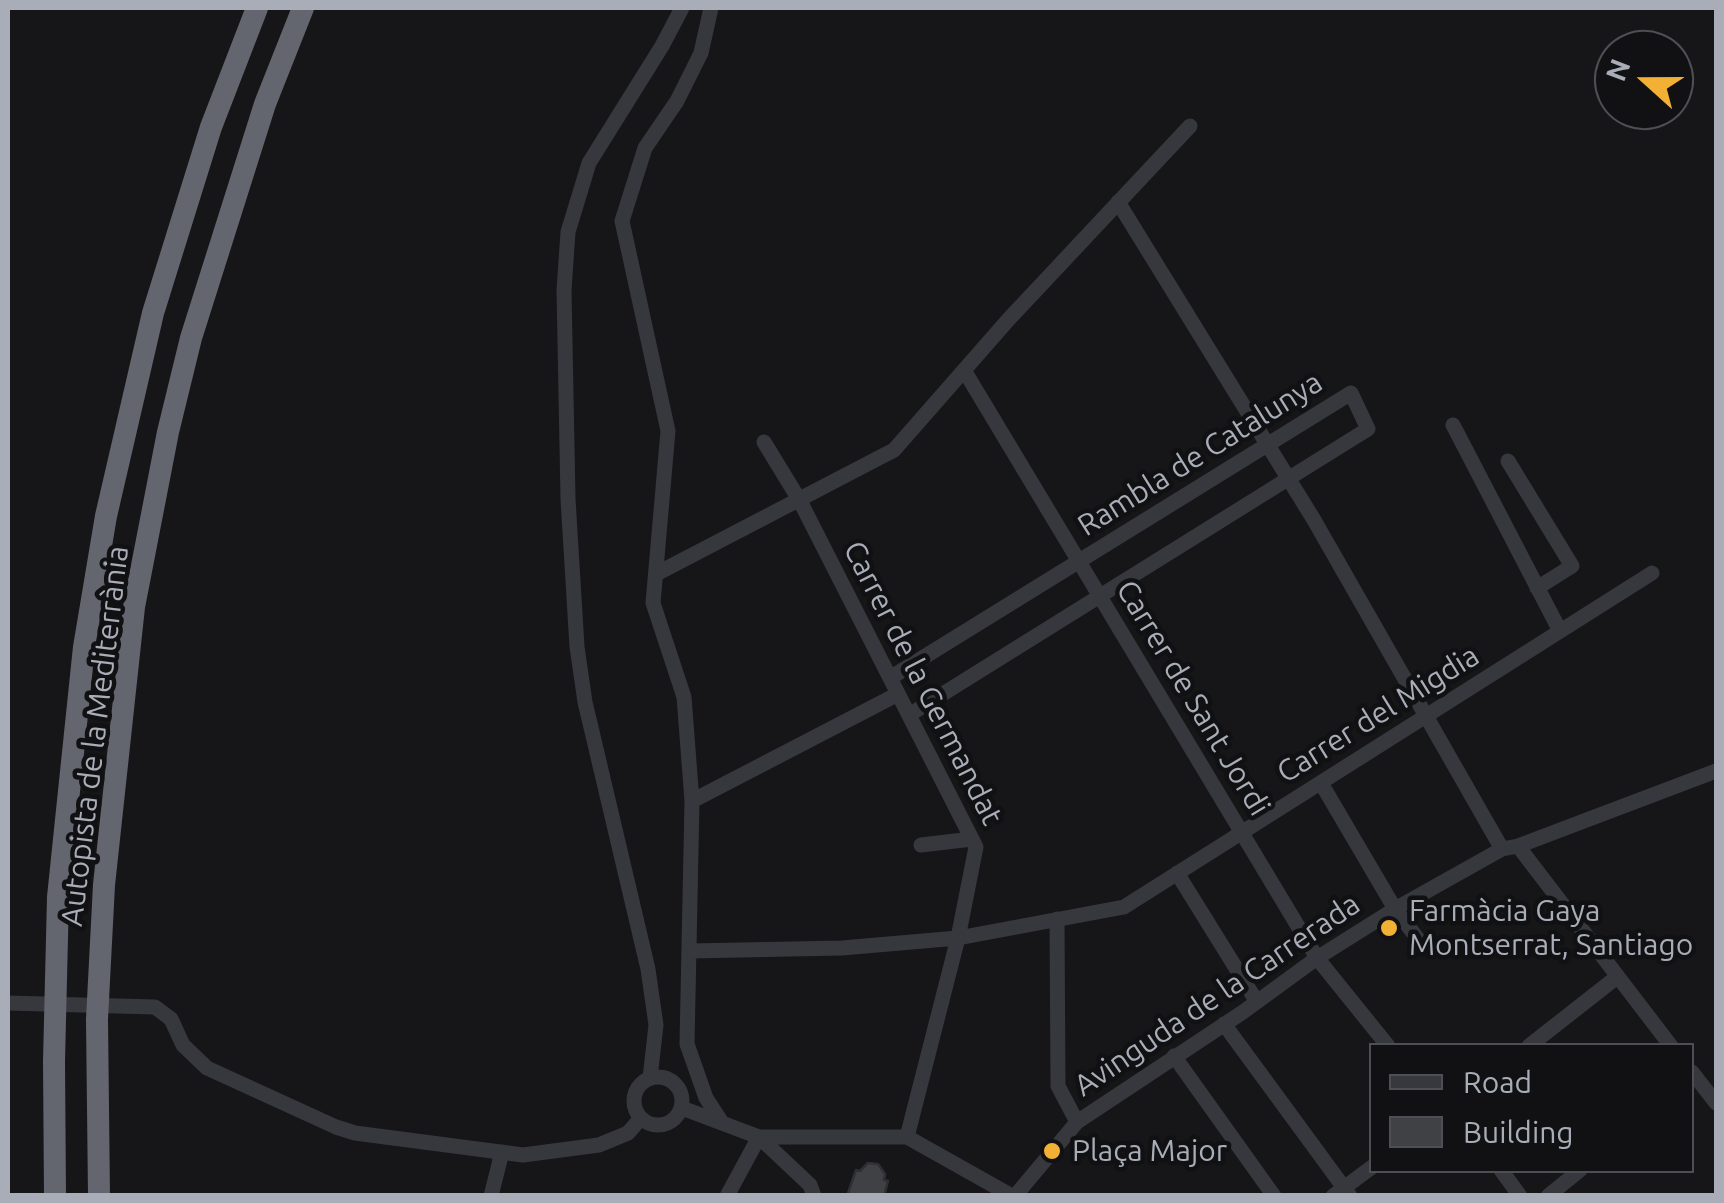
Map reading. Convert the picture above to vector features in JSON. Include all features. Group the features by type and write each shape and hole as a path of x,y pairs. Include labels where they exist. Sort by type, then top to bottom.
{"highway":[{"name":"Autopista de la Mediterrània","path":"55,1196 58,897 90,610 110,499 153,314 212,128 257,8"},
{"name":"Autopista de la Mediterrània","path":"100,1196 97,1019 104,885 134,607 168,432 192,338 265,104 303,8"}],"street":[{"path":"650,1078 656,1025 648,969 586,702 577,646 568,498 564,290 568,232 589,163 682,8"},
{"path":"711,8 701,54 677,101 645,148 622,221 668,431 653,603 684,697 692,800 686,1032 706,1098 721,1121"},
{"path":"656,574 894,450 1190,126"},
{"path":"1118,202 1288,479 1426,716 1510,848 1669,1043"},
{"name":"Carrer de Sant Jordi","path":"964,370 1317,958 1386,1043"},
{"name":"Rambla de Catalunya","path":"890,678 1351,393 1368,429 909,715"},
{"path":"1453,425 1560,631"},
{"name":"Carrer de la Germandat","path":"764,442 800,501 976,848 958,938 907,1137"},
{"path":"1508,462 1572,566 1537,588"},
{"name":"Carrer del Migdia","path":"690,951 842,948 958,938 1124,907 1652,573"},
{"path":"692,800 898,694"},
{"name":"Avinguda de la Carrerada","path":"1077,1122 1317,958 1395,910 1510,848 1716,771"},
{"path":"1320,782 1395,910 1424,947"},
{"path":"921,845 972,839"},
{"path":"1177,873 1256,1002"},
{"path":"694,1065 681,1099 674,1120 660,1125 641,1118 634,1096 643,1082 650,1078 671,1080 681,1099 759,1136 907,1137 1014,1196 1077,1122 1058,1086 1057,919"},
{"path":"1533,1043 1617,977"},
{"path":"12,1003 155,1006 171,1020 183,1045 208,1068 336,1127 372,1136 523,1156 599,1145 628,1134 641,1118"},
{"path":"1224,1024 1343,1193 1369,1169"},
{"path":"1174,1056 1274,1196"},
{"path":"1694,1078 1716,1103"},
{"path":"727,1196 759,1136"},
{"path":"759,1136 810,1185 814,1196"},
{"path":"491,1196 502,1152"},
{"path":"1503,1173 1520,1196"},
{"path":"1548,1196 1576,1173"}],"building":[{"path":"868,1163 878,1164 885,1174 884,1180 888,1181 884,1196 847,1196 856,1170"}],"place":[{"name":"Farmàcia Gaya Montserrat, Santiago","path":"1389,928"},
{"name":"Plaça Major","path":"1052,1151"}]}
